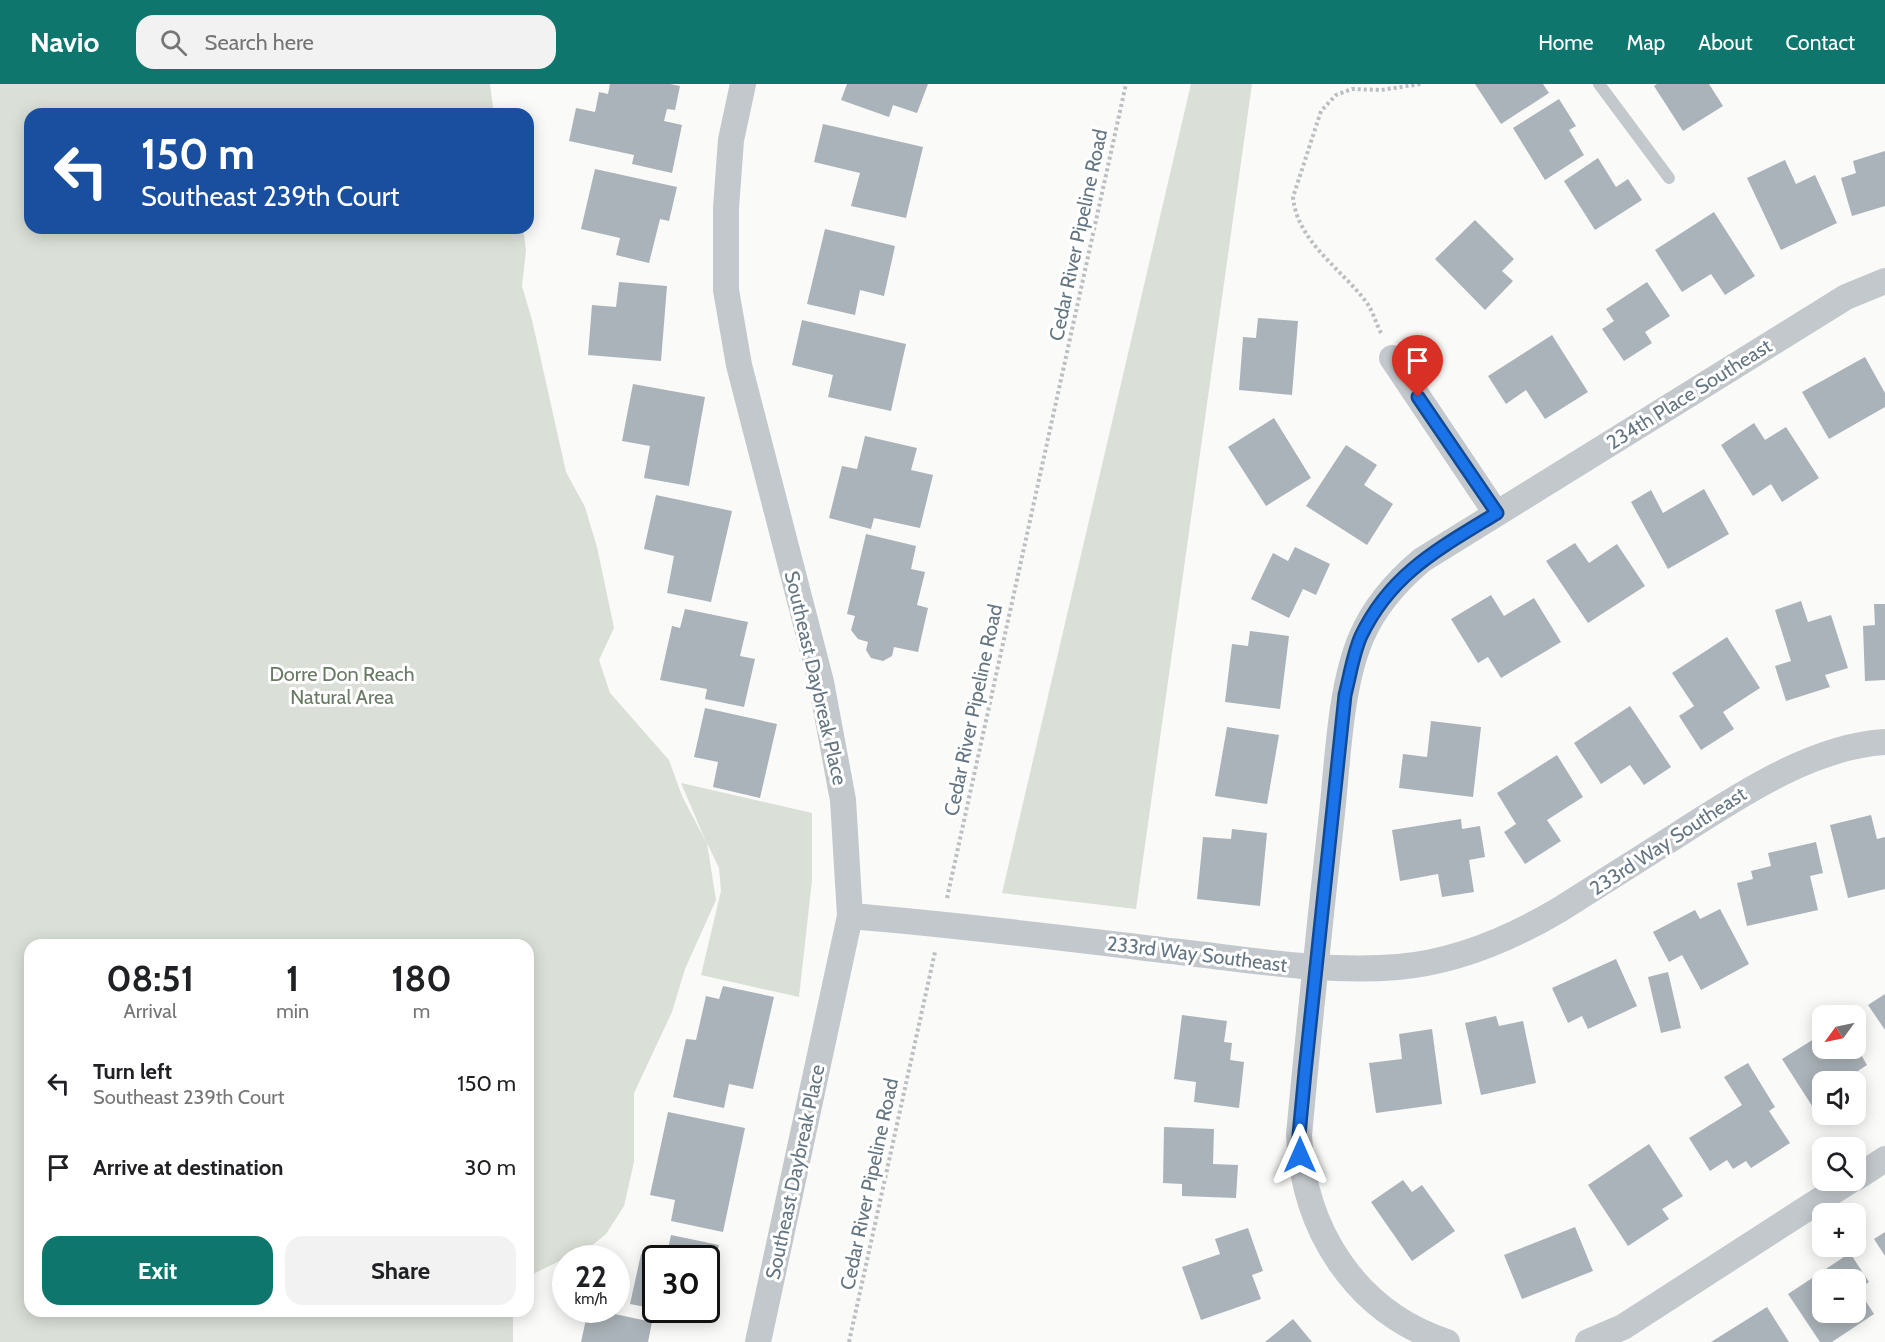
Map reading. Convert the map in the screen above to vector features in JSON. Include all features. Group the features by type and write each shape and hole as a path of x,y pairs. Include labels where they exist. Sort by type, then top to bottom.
{"street":[{"name":"Southeast Daybreak Place","path":"743,84 731,140 726,208 726,290 739,365 821,682 843,801 850,916 758,1342"},
{"name":"234th Place Southeast","path":"1432,1340 1384,1310 1348,1275 1328,1247 1307,1194 1300,1155 1299,1135 1315,967 1345,695 1360,638 1379,604 1406,573 1422,560 1846,297 1885,281"},
{"path":"1392,358 1497,513"},
{"name":"233rd Way Southeast","path":"850,916 941,924 1315,967 1399,967 1463,954 1528,928 1751,787 1812,760 1845,750 1885,742"},
{"path":"1866,1171 1885,1159"},
{"path":"1588,1342 1623,1327 1834,1191"}],"lane":[{"path":"1599,84 1670,178"}],"path":[{"name":"Cedar River Pipeline Road","path":"849,1342 1126,84"},
{"path":"1392,358 1368,304 1305,234 1294,213 1293,198 1321,111 1336,95 1351,87 1381,90 1421,84"}],"green space":[{"name":"Dorre Don Reach Natural Area","path":"0,84 490,84 493,108 24,108 24,234 524,234 526,250 522,286 532,320 566,472 585,507 597,547 614,628 599,660 610,693 669,760 682,796 706,842 681,783 812,813 812,880 799,997 701,975 721,891 719,868 707,843 716,900 685,969 672,1012 634,1093 634,1162 624,1206 606,1234 592,1245 552,1245 552,1265 534,1275 534,939 24,939 24,1317 513,1317 513,1342 0,1342"},
{"path":"1191,84 1252,84 1136,909 1002,893"}],"building":[{"path":"610,84 680,86 675,110 667,109 664,121 682,125 672,173 632,164 634,155 569,141 576,108 595,112 599,92 608,94"},
{"path":"847,84 928,84 917,113 893,105 889,117 841,100"},
{"path":"1475,84 1543,84 1549,93 1501,124"},
{"path":"1657,84 1709,84 1723,106 1683,131 1654,86"},
{"path":"1559,99 1576,126 1569,130 1584,155 1545,180 1513,128"},
{"path":"823,124 923,147 906,218 851,206 860,173 814,162"},
{"path":"1885,151 1885,206 1852,216 1841,178 1856,173 1853,161"},
{"path":"1598,158 1616,187 1628,179 1642,200 1595,230 1564,181"},
{"path":"1785,160 1796,184 1815,175 1837,223 1781,250 1747,178"},
{"path":"595,169 677,187 669,221 660,219 649,263 616,255 620,238 581,229"},
{"path":"1714,212 1755,276 1725,295 1711,274 1682,292 1655,250"},
{"path":"1475,220 1514,259 1502,271 1513,281 1485,310 1435,259"},
{"path":"825,229 895,246 884,296 860,290 855,315 807,304"},
{"path":"619,282 667,286 661,361 588,355 592,305 616,307"},
{"path":"1647,282 1670,316 1645,332 1652,343 1624,361 1602,329 1614,321 1606,309"},
{"path":"1258,318 1298,321 1292,395 1239,390 1243,337 1256,338"},
{"path":"802,320 906,344 891,411 828,397 833,375 792,365"},
{"path":"1552,335 1588,392 1545,419 1526,390 1506,404 1488,376"},
{"path":"1865,357 1885,393 1885,407 1829,439 1802,392"},
{"path":"633,384 705,397 689,486 644,478 650,446 622,441"},
{"path":"1274,418 1311,478 1266,506 1228,447"},
{"path":"1754,423 1765,440 1786,427 1819,478 1782,502 1771,484 1753,496 1721,445"},
{"path":"865,436 917,448 911,470 933,475 920,528 874,518 871,529 829,518 842,466 857,469"},
{"path":"1346,445 1377,465 1364,485 1393,504 1367,545 1306,506"},
{"path":"1704,489 1729,534 1668,569 1631,502 1651,490 1663,513"},
{"path":"656,495 732,511 711,602 667,593 674,556 644,549"},
{"path":"866,534 916,546 911,569 925,572 917,605 928,608 918,652 894,647 892,656 883,661 871,658 866,650 868,642 858,639 851,630 855,616 847,614"},
{"path":"1575,543 1589,563 1617,544 1645,586 1588,623 1546,561"},
{"path":"1295,547 1330,564 1316,595 1303,589 1289,618 1251,599 1273,553 1288,561"},
{"path":"1491,595 1504,616 1534,598 1561,642 1501,678 1488,657 1478,663 1451,619"},
{"path":"1801,601 1808,622 1831,615 1848,668 1825,675 1830,687 1786,701 1775,666 1791,661 1775,610"},
{"path":"1874,604 1885,604 1885,680 1865,681 1863,626 1875,625"},
{"path":"685,609 748,622 740,656 755,659 744,707 705,699 707,689 660,680 672,626 680,628"},
{"path":"1250,631 1289,636 1280,709 1225,702 1232,644 1248,646"},
{"path":"1727,637 1760,688 1723,712 1734,729 1701,750 1679,716 1694,706 1672,673"},
{"path":"1630,706 1671,767 1644,785 1630,765 1601,784 1574,743"},
{"path":"705,708 777,724 760,798 713,787 718,762 694,757"},
{"path":"1431,721 1481,727 1473,797 1399,788 1403,754 1427,757"},
{"path":"1227,727 1279,735 1267,804 1215,796"},
{"path":"1557,755 1583,797 1547,820 1561,841 1525,864 1504,832 1516,824 1497,793"},
{"path":"1871,815 1877,839 1885,837 1885,889 1848,898 1830,825"},
{"path":"1461,819 1462,829 1480,826 1485,857 1469,860 1474,892 1442,897 1438,874 1400,881 1392,830"},
{"path":"1232,829 1267,833 1260,906 1197,899 1203,837 1231,839"},
{"path":"1816,842 1823,873 1810,876 1818,910 1747,926 1737,883 1753,879 1751,871 1771,866 1768,853"},
{"path":"1720,909 1749,964 1701,990 1682,955 1669,962 1653,932 1695,910 1700,919"},
{"path":"1616,959 1637,1006 1588,1029 1582,1016 1568,1023 1552,988"},
{"path":"1668,972 1681,1028 1661,1033 1648,977"},
{"path":"723,986 774,997 753,1089 729,1084 724,1108 673,1097 686,1039 696,1040 706,996 719,999"},
{"path":"1885,994 1885,1030 1868,1005"},
{"path":"1182,1015 1227,1021 1224,1042 1232,1043 1230,1060 1244,1062 1239,1108 1194,1102 1196,1082 1174,1079"},
{"path":"1496,1016 1499,1026 1523,1021 1536,1083 1481,1095 1465,1023"},
{"path":"1432,1029 1442,1104 1376,1113 1369,1063 1402,1059 1399,1034"},
{"path":"1812,1040 1812,1059 1864,1059 1867,1065 1858,1071 1812,1071 1812,1106 1782,1059"},
{"path":"1748,1063 1775,1107 1769,1111 1790,1143 1751,1168 1746,1161 1733,1169 1727,1160 1710,1171 1689,1138 1742,1105 1724,1077"},
{"path":"668,1112 745,1128 723,1232 671,1221 675,1200 650,1195"},
{"path":"1164,1127 1214,1129 1213,1164 1238,1165 1236,1198 1182,1196 1182,1184 1163,1183"},
{"path":"1649,1144 1683,1196 1662,1209 1669,1219 1628,1246 1588,1185"},
{"path":"1403,1180 1412,1192 1422,1185 1455,1231 1412,1261 1371,1202"},
{"path":"1575,1227 1593,1271 1522,1299 1504,1255"},
{"path":"1248,1228 1263,1271 1252,1275 1261,1299 1201,1320 1182,1267 1220,1254 1215,1239"},
{"path":"1885,1232 1885,1256 1874,1239"},
{"path":"671,1235 719,1245 669,1245"},
{"path":"641,1254 642,1254 642,1306 630,1304"},
{"path":"1844,1257 1853,1257 1860,1269 1826,1269"},
{"path":"1812,1278 1812,1323 1860,1323 1832,1342 1820,1342 1788,1294"},
{"path":"1866,1302 1874,1314 1866,1319"},
{"path":"1767,1307 1789,1342 1711,1342"},
{"path":"630,1317 642,1320 642,1323 652,1323 648,1342 581,1342 585,1323 630,1323"},
{"path":"1293,1319 1312,1342 1265,1342"}],"route":[{"path":"1300,1155 1299,1135 1315,967 1345,695 1360,638 1379,604 1406,573 1422,560 1497,513 1418,397"}]}
